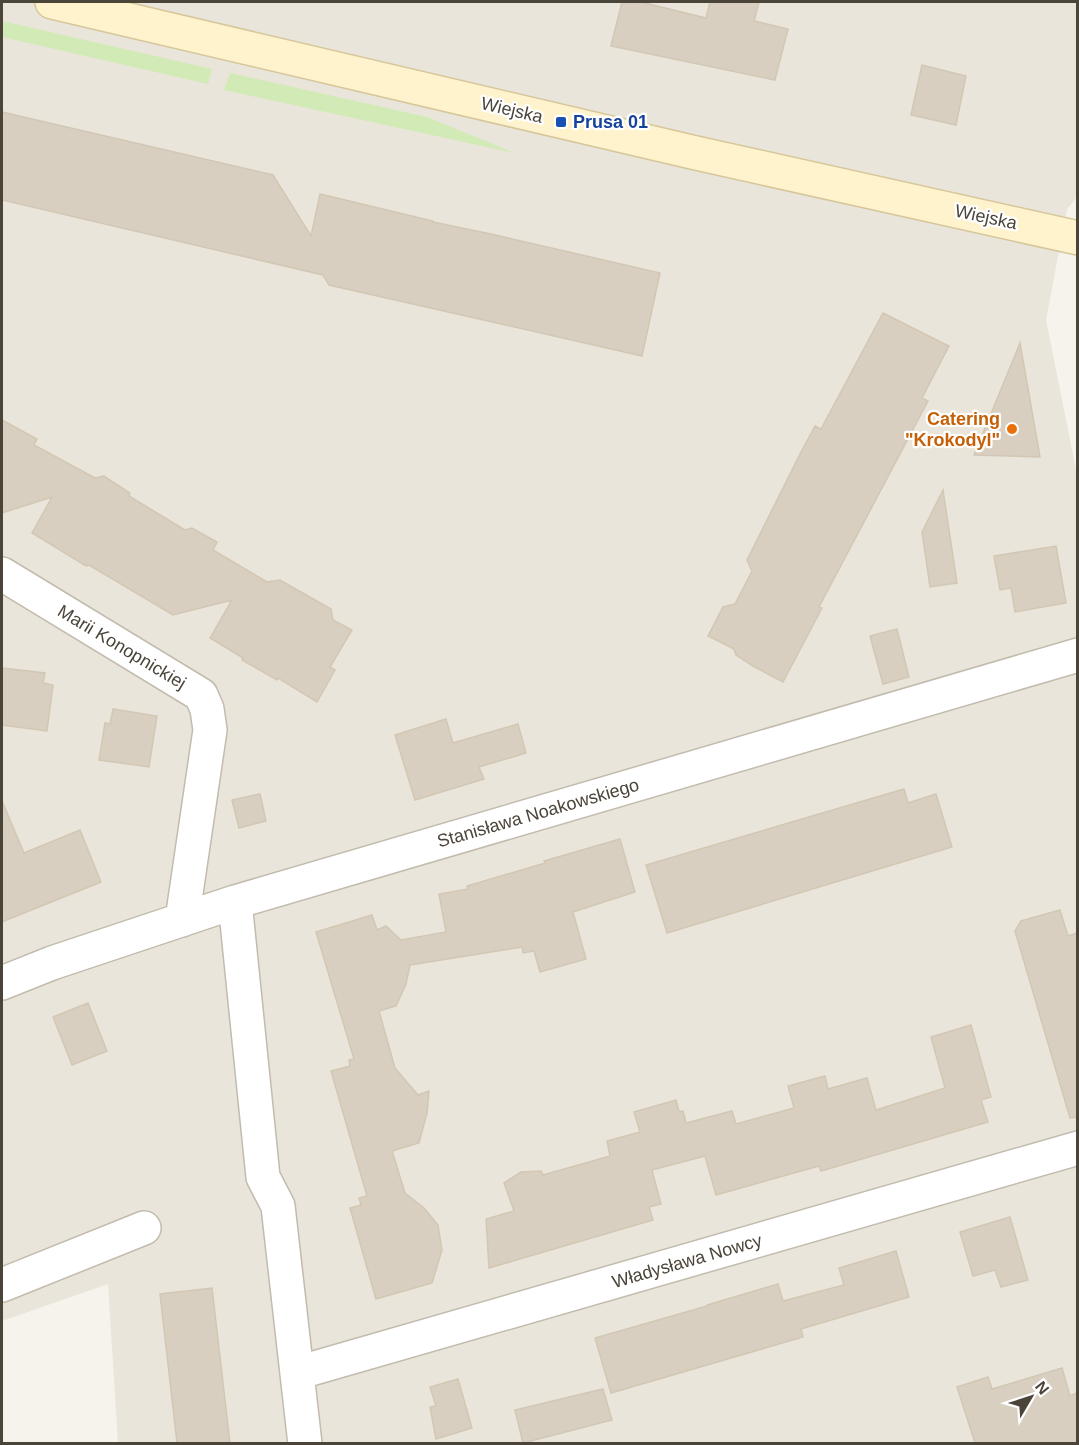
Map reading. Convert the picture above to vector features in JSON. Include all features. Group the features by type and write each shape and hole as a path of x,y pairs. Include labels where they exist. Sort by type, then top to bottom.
{"street":[{"name":"Wiejska","path":"52,2 696,153 1077,238"},
{"name":"Marii Konopnickiej","path":"2,574 201,695 207,709 210,730 182,920"},
{"name":"Stanisława Noakowskiego","path":"2,983 52,963 235,902 1077,655"},
{"path":"235,902 263,1177 278,1206 304,1443"},
{"name":"Władysława Nowcy","path":"297,1373 1077,1148"},
{"path":"2,1285 144,1228"}],"shaded area":[{"path":"2,2 1077,2 1077,197 1067,209 1046,320 1078,480 1077,1443 118,1443 108,1284 2,1321"}],"green space":[{"path":"2,21 212,69 208,84 2,37"},
{"path":"230,73 427,117 515,153 224,90"}],"building":[{"path":"622,2 641,2 706,18 710,2 759,2 754,21 788,29 775,80 611,46"},
{"path":"922,65 966,76 956,125 911,115"},
{"path":"2,112 273,175 311,236 320,194 660,273 642,356 329,285 323,275 2,200"},
{"path":"883,313 949,346 922,398 928,401 819,607 822,608 783,682 736,655 734,649 708,636 723,607 735,604 752,571 747,560 800,454 815,426 821,429"},
{"path":"1020,343 1040,457 974,455"},
{"path":"2,420 37,439 34,445 95,478 104,476 130,493 129,496 185,530 192,528 217,542 213,550 267,582 280,580 331,609 333,620 352,630 330,667 335,670 317,702 278,678 277,680 242,660 243,658 210,638 232,600 173,615 32,533 52,497 2,513"},
{"path":"943,490 957,583 930,587 922,532"},
{"path":"1056,546 1066,603 1015,612 1011,588 1000,590 994,556"},
{"path":"897,629 909,677 883,684 870,636"},
{"path":"2,668 45,673 43,683 53,685 47,731 2,725"},
{"path":"113,709 157,716 149,767 99,760 105,723 110,724"},
{"path":"446,719 453,743 518,724 526,753 479,767 484,779 415,800 395,735"},
{"path":"904,789 908,803 936,794 952,847 667,933 646,865"},
{"path":"260,794 266,821 239,828 232,800"},
{"path":"2,801 24,853 80,830 101,882 2,922"},
{"path":"620,839 635,892 573,912 586,959 540,972 534,951 523,953 522,947 410,965 406,984 396,1006 379,1011 395,1068 418,1095 429,1091 427,1113 419,1143 392,1151 405,1193 424,1208 438,1225 442,1250 432,1283 376,1299 350,1208 361,1205 359,1198 367,1196 331,1071 350,1066 349,1060 354,1059 316,932 372,915 377,930 386,926 401,940 446,932 439,894 468,889 467,886"},
{"path":"1060,910 1068,936 1077,933 1077,1117 1070,1118 1015,931 1021,921"},
{"path":"88,1003 107,1051 72,1065 53,1017"},
{"path":"971,1025 991,1097 981,1100 988,1122 821,1171 819,1166 716,1195 705,1156 652,1170 661,1204 649,1207 653,1220 489,1268 486,1219 514,1211 504,1183 521,1172 541,1171 543,1175 610,1156 607,1141 640,1132 634,1112 676,1100 679,1112 683,1111 686,1123 732,1111 736,1124 794,1108 788,1086 825,1076 828,1089 867,1078 876,1110 945,1088 931,1037"},
{"path":"1010,1217 1028,1280 1001,1287 995,1270 973,1276 960,1232"},
{"path":"896,1251 909,1297 801,1329 803,1337 611,1393 595,1338 778,1284 783,1301 844,1285 839,1268"},
{"path":"212,1288 230,1443 177,1443 160,1294"},
{"path":"1062,1368 1070,1396 1077,1393 1077,1443 975,1443 957,1387 988,1377 992,1389"},
{"path":"458,1379 472,1428 436,1439 430,1407 436,1406 430,1387"},
{"path":"603,1389 612,1420 523,1443 515,1410"}],"place":[{"name":"Prusa 01","path":"561,122"},
{"name":"Catering \"Krokodyl\"","path":"1012,429"}]}
